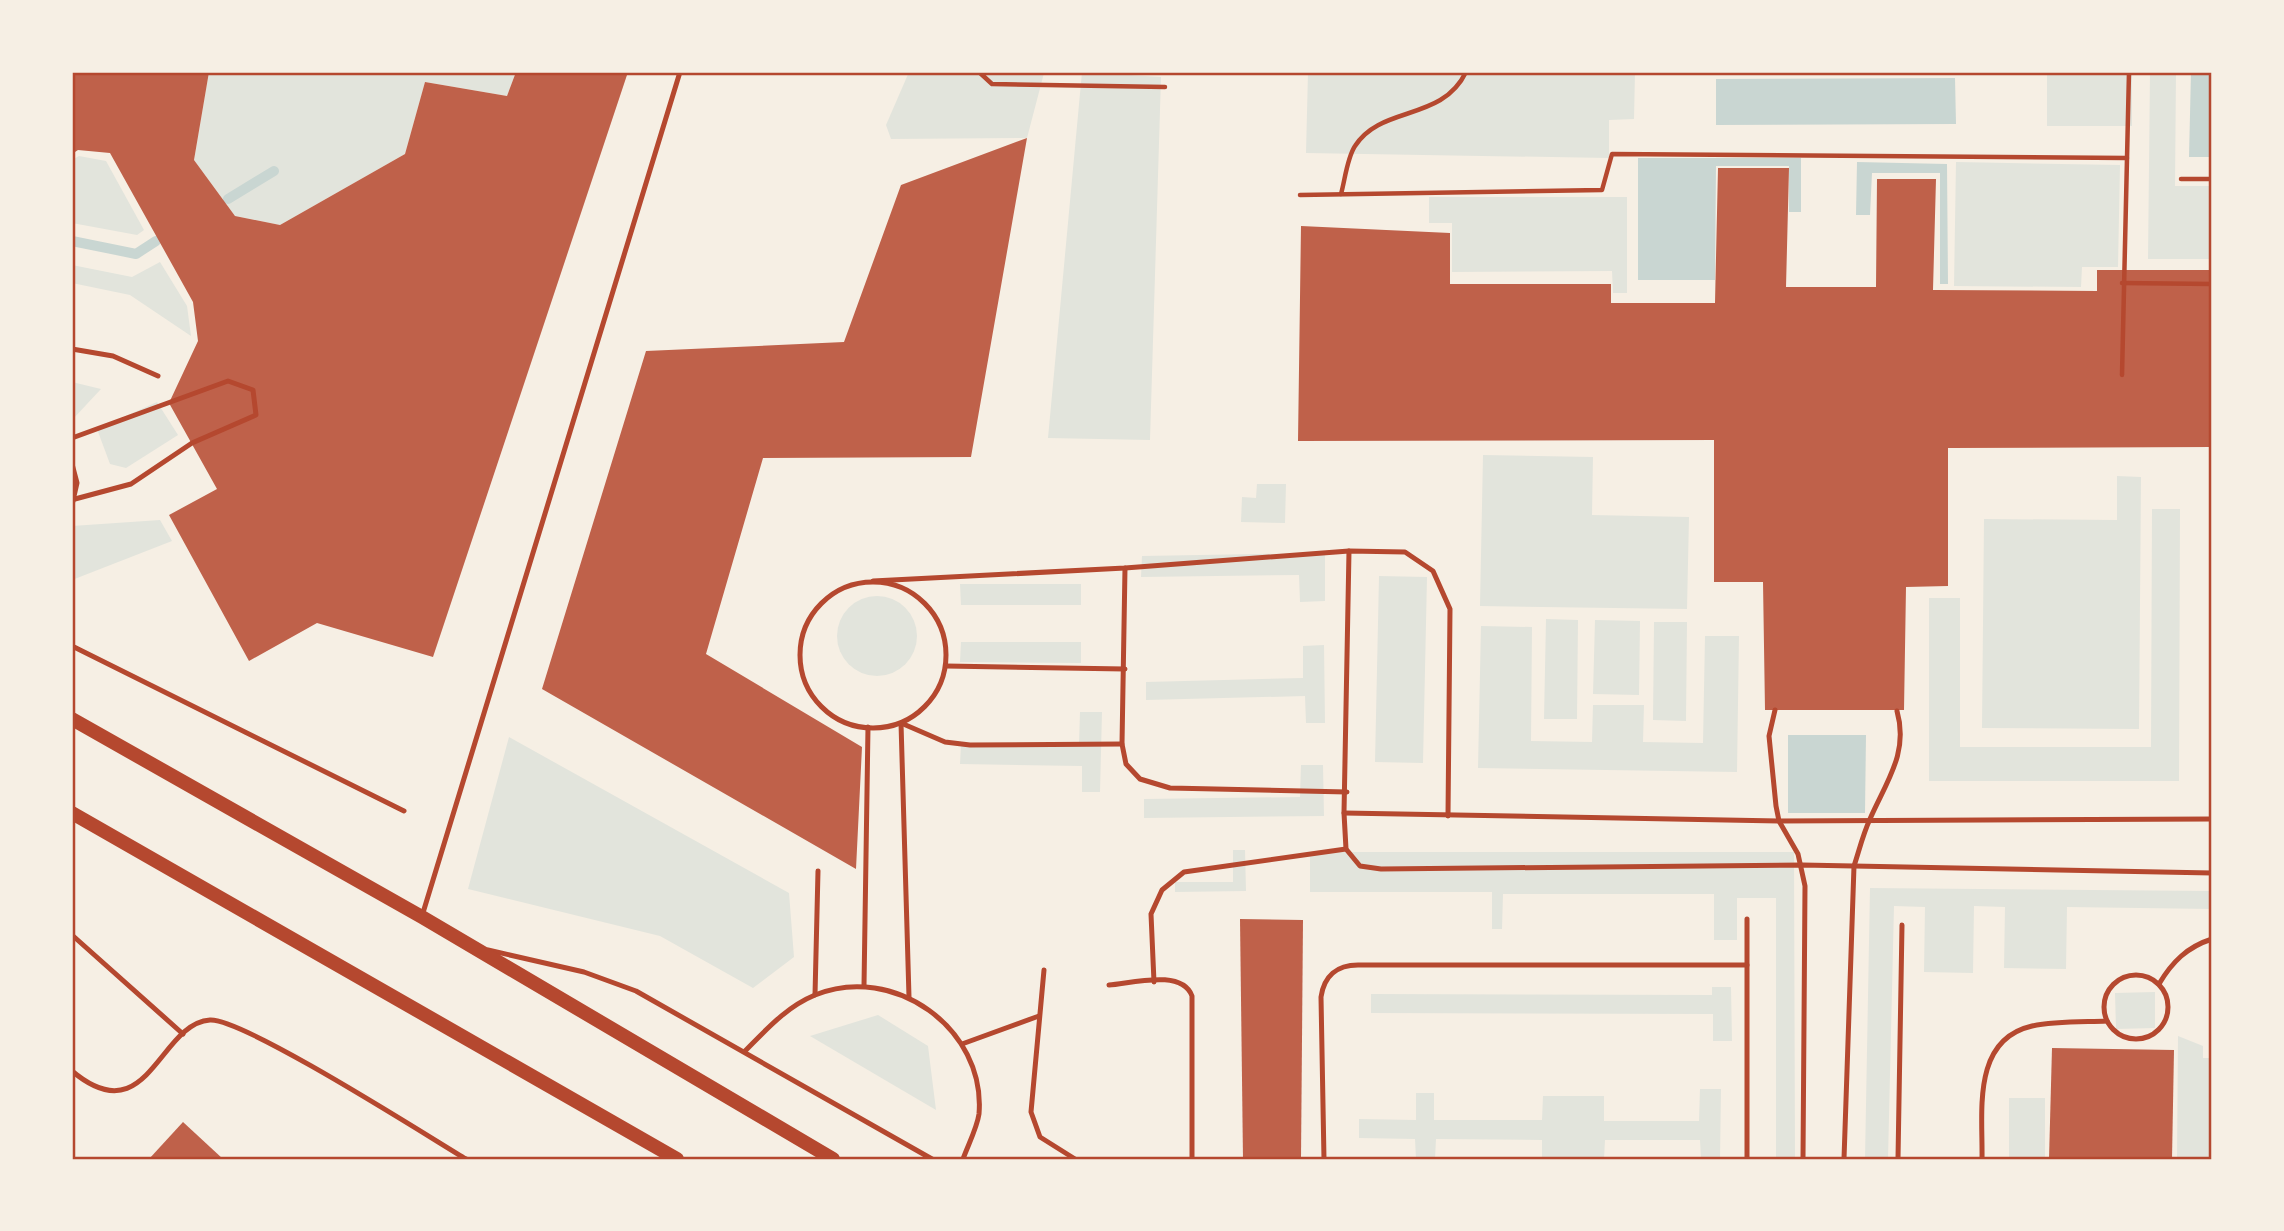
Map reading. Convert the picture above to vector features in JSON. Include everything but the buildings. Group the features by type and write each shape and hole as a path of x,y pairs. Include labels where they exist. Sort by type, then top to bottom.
{"main road":[{"path":"72,719 422,917 463,944 833,1159"},
{"path":"72,813 677,1159"}],"lane":[{"path":"422,917 680,72"},
{"path":"72,349 113,356 158,376"},
{"path":"72,438 228,381 253,390 256,415 192,443 131,484 73,502 77,484 72,464"},
{"path":"1349,551 1347,792 1344,813 1346,849 1360,866 1381,869 1802,865 2212,873"},
{"path":"873,581 898,585 920,597 936,617 945,640 946,666 931,700 918,713 901,723 868,727 838,719 821,706 809,689 801,669 800,648 806,626 817,608 832,593 852,584 873,581 1125,568 1349,551 1405,552 1433,570 1450,609 1448,816"},
{"path":"1125,568 1122,744 1126,764 1140,779 1170,788 1347,792"},
{"path":"72,646 404,811"},
{"path":"946,666 1125,669"},
{"path":"1776,710 1769,736 1779,821 1802,865 1805,886 1803,1159"},
{"path":"1844,1159 1854,866 1869,821 1902,746 1902,729 1897,711"},
{"path":"901,723 946,742 970,745 1122,744"},
{"path":"901,723 909,997"},
{"path":"864,986 868,727"},
{"path":"1344,813 1779,821 2212,819"},
{"path":"1154,982 1151,914 1162,890 1184,872 1346,849"},
{"path":"815,995 818,871"},
{"path":"1747,919 1747,1159"},
{"path":"1898,1159 1902,925"},
{"path":"72,934 183,1034"},
{"path":"2160,984 2169,967 2183,953 2212,939"},
{"path":"463,944 601,977 651,998 932,1159"},
{"path":"1324,1159 1321,997 1326,980 1340,968 1358,965 1747,965"},
{"path":"1044,970 1031,1112 1040,1137 1075,1159"},
{"path":"2131,975 2142,975 2160,984 2168,1002 2168,1012 2159,1030 2150,1037 2130,1039 2113,1029 2107,1021 2104,1001 2113,983 2131,975"},
{"path":"1109,985 1176,980 1183,983 1192,996 1192,1159"},
{"path":"745,1051 788,1010 815,995 839,988 864,986 909,997 939,1017 962,1044 976,1078 979,1115 963,1159"},
{"path":"962,1044 1039,1016"},
{"path":"72,1071 89,1083 106,1089 136,1085 196,1023 208,1020 235,1025 466,1159"},
{"path":"1982,1159 1984,1074 2001,1043 2016,1032 2032,1026 2107,1021"}],"path":[{"path":"979,72 992,84 1165,87"},
{"path":"1341,194 1354,147 1373,127 1439,104 1461,83 1466,72"},
{"path":"2122,375 2122,283 2129,72"},
{"path":"1300,195 1602,190 1612,154 2127,158"},
{"path":"2181,179 2212,179"},
{"path":"2122,283 2212,284"}],"shaded area":[{"path":"209,72 516,72 507,96 425,82 405,154 280,225 235,216 194,160"},
{"path":"909,72 1044,73 1027,138 891,139 886,125"},
{"path":"1082,72 1161,77 1150,440 1048,438"},
{"path":"1308,72 1635,72 1634,119 1609,120 1609,158 1306,153"},
{"path":"2061,72 2132,72 2132,126 2047,126 2047,75"},
{"path":"2150,72 2176,72 2175,186 2212,186 2212,259 2148,259"},
{"path":"2191,72 2212,72 2212,157 2189,157"},
{"path":"1955,78 1956,124 1716,125 1716,79"},
{"path":"79,156 106,161 144,230 137,235 72,223 72,160"},
{"path":"1638,158 1801,158 1801,212 1789,212 1789,166 1716,166 1715,280 1638,280"},
{"path":"1857,162 1947,164 1948,284 1940,284 1940,173 1872,173 1870,215 1856,215"},
{"path":"1956,162 2120,165 2118,267 2082,267 2081,287 1954,286"},
{"path":"1429,197 1627,197 1627,293 1613,293 1612,271 1452,272 1452,223 1429,223"},
{"path":"160,262 187,306 191,336 130,295 72,283 72,265 132,277"},
{"path":"72,382 101,389 72,420"},
{"path":"157,402 178,435 126,468 110,464 97,429"},
{"path":"1483,455 1593,457 1592,515 1689,517 1687,609 1480,606"},
{"path":"2117,476 2141,477 2139,729 1982,728 1984,519 2117,520"},
{"path":"1257,484 1286,484 1285,523 1241,522 1242,497 1256,498"},
{"path":"2152,509 2180,509 2179,781 1929,781 1929,598 1960,598 1960,747 2151,747"},
{"path":"160,520 172,541 72,580 72,526"},
{"path":"1325,553 1325,601 1300,602 1299,575 1141,577 1142,556"},
{"path":"1379,576 1427,577 1423,763 1375,762"},
{"path":"960,584 1081,584 1081,605 961,605"},
{"path":"877,596 892,599 905,608 914,621 917,636 914,651 905,664 892,673 877,676 862,673 849,664 840,651 837,636 840,621 849,608 862,599"},
{"path":"1546,619 1578,620 1577,719 1544,719"},
{"path":"1595,620 1640,621 1639,695 1593,694"},
{"path":"1654,622 1687,622 1686,721 1653,720"},
{"path":"1481,626 1532,627 1531,741 1592,742 1593,705 1644,705 1643,742 1703,743 1705,636 1739,636 1737,772 1478,768"},
{"path":"961,642 1081,642 1081,663 960,662"},
{"path":"1324,645 1325,723 1306,723 1305,696 1146,700 1146,682 1303,678 1303,646"},
{"path":"1080,712 1102,712 1100,792 1082,792 1082,766 960,764 961,744 1079,745"},
{"path":"1788,735 1866,735 1865,813 1788,813"},
{"path":"509,737 789,893 794,957 753,988 660,936 468,889"},
{"path":"1301,765 1323,765 1324,816 1144,818 1144,799 1300,797"},
{"path":"1233,850 1245,850 1246,891 1175,892 1175,882 1233,882"},
{"path":"1310,852 1794,852 1795,1159 1776,1159 1776,898 1737,898 1737,940 1714,940 1714,894 1503,894 1502,929 1492,929 1492,892 1310,892"},
{"path":"1870,888 2212,891 2212,909 2067,907 2066,969 2004,968 2005,907 1974,906 1973,973 1924,972 1925,907 1894,906 1888,1159 1865,1159"},
{"path":"1712,987 1731,987 1732,1041 1713,1041 1713,1014 1371,1013 1371,994 1712,995"},
{"path":"2155,992 2155,1028 2116,1029 2115,993"},
{"path":"878,1015 928,1046 936,1110 810,1036"},
{"path":"2178,1036 2203,1046 2203,1058 2212,1058 2212,1159 2177,1159"},
{"path":"1700,1089 1721,1089 1720,1159 1701,1159 1700,1140 1605,1140 1604,1159 1542,1159 1542,1140 1436,1139 1435,1159 1416,1159 1415,1139 1359,1138 1359,1119 1416,1120 1416,1093 1434,1093 1434,1120 1542,1120 1543,1096 1604,1096 1604,1121 1699,1121"},
{"path":"2009,1098 2045,1098 2045,1159 2009,1159"}],"waterway":[{"path":"228,199 274,171"},
{"path":"72,241 136,254 156,241"}]}
